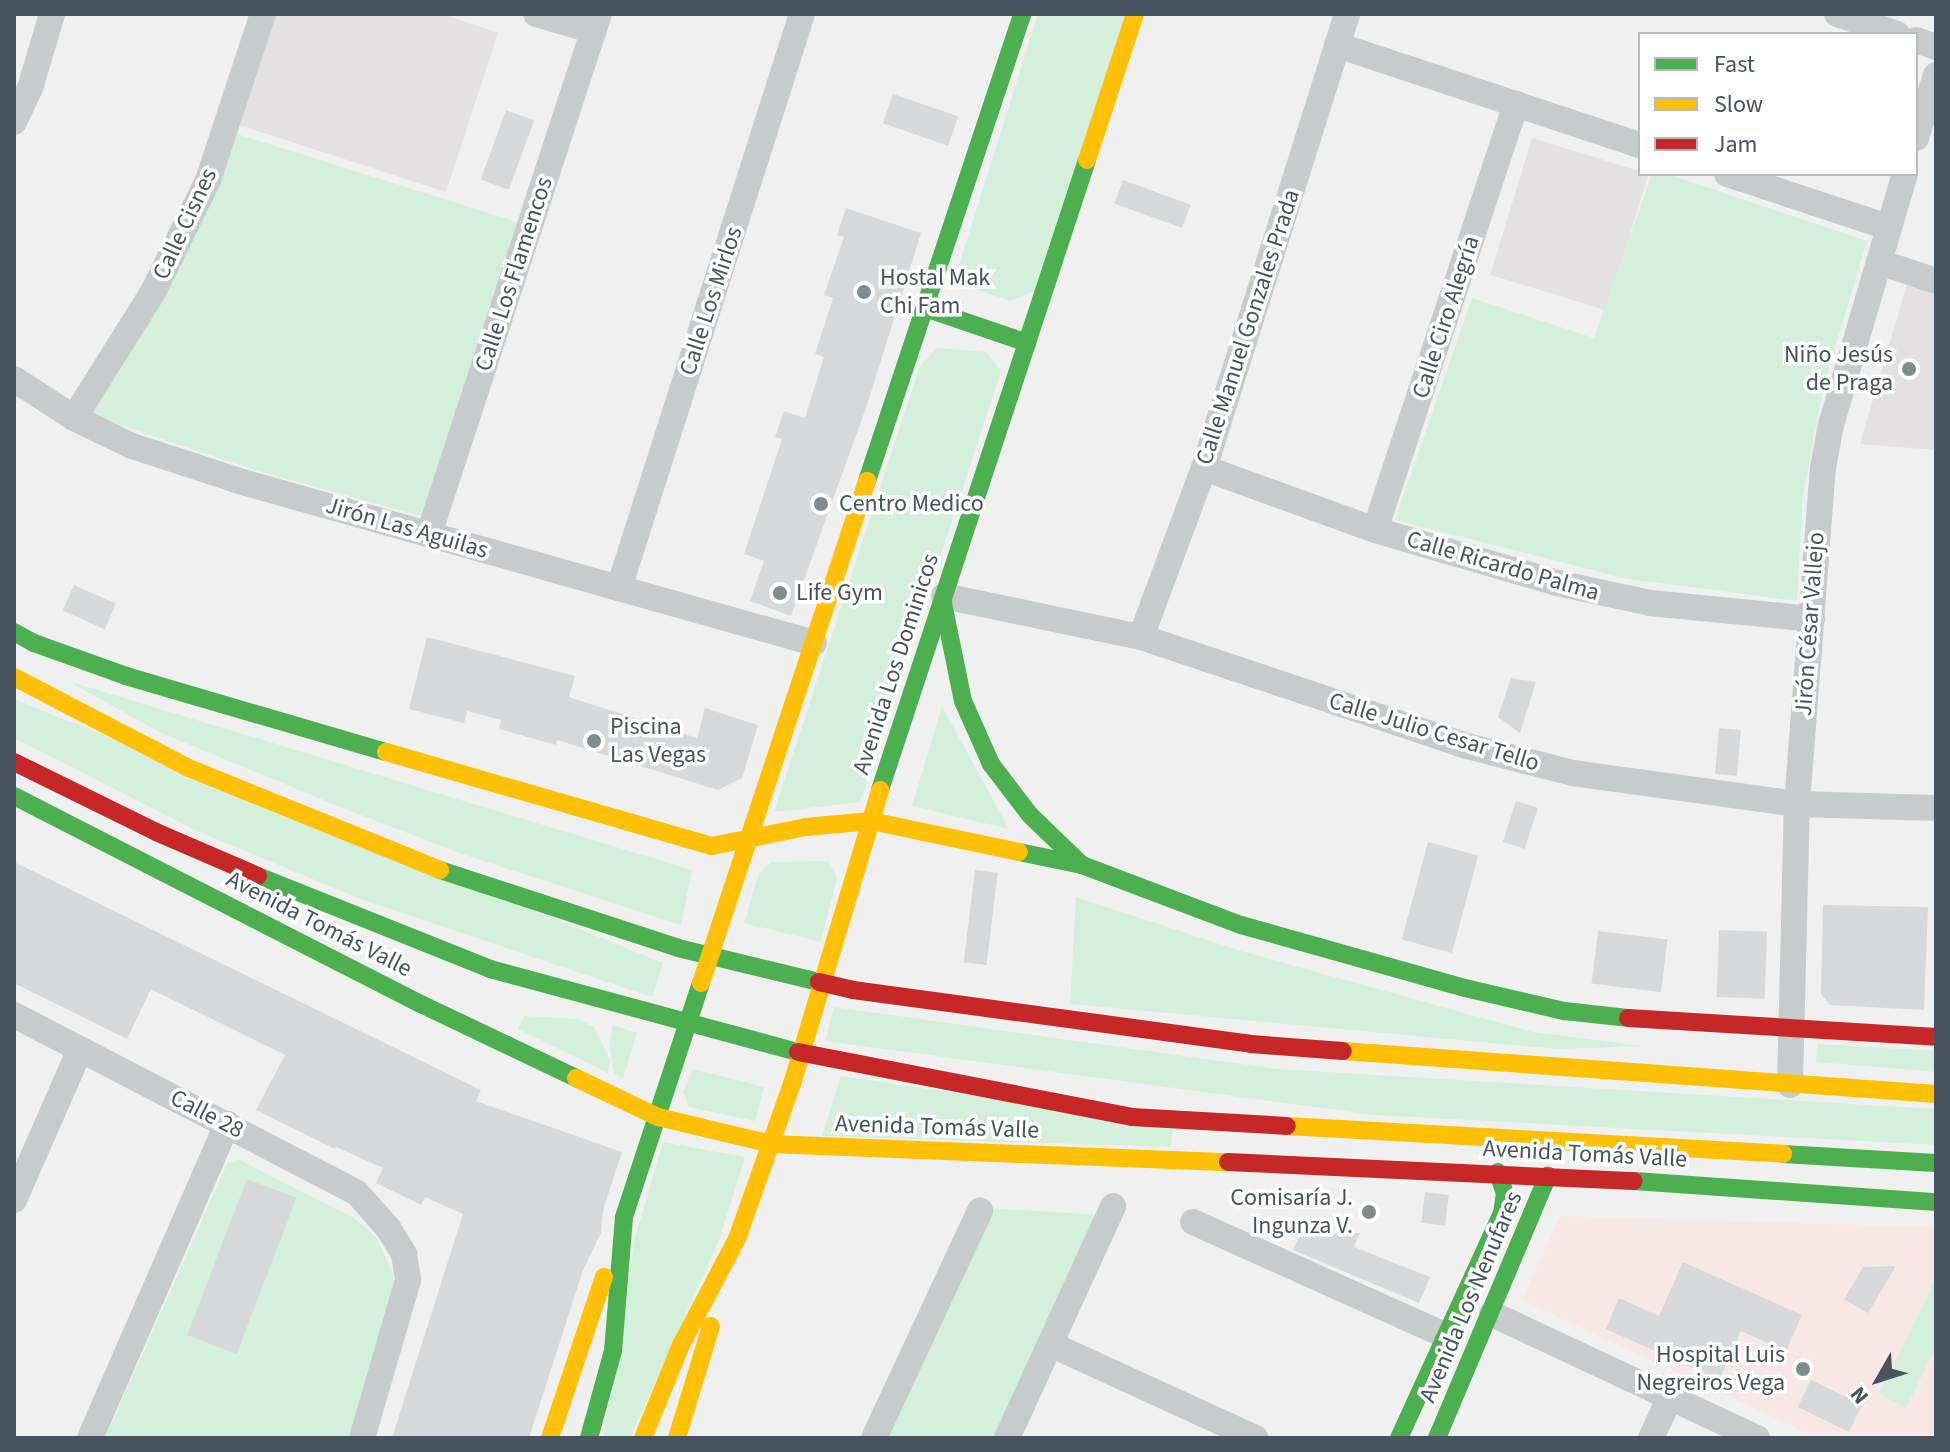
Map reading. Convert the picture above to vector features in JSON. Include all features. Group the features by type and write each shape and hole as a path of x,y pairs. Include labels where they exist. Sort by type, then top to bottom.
{"main road":[{"path":"550,1438 1022,14"},
{"name":"Avenida Los Dominicos","path":"677,1438 737,1239 802,1053 871,821 1135,14"},
{"path":"925,308 1027,343"},
{"path":"943,598 963,701 991,764 1030,815 1082,865"},
{"path":"14,632 126,676 712,846 806,827 871,821 1082,865 1241,925 1465,988 1564,1011 1666,1022 1936,1037"},
{"path":"14,677 189,768 402,857 710,957 824,983 1090,1024 1251,1044 1936,1094"},
{"name":"Avenida Tomás Valle","path":"14,762 156,832 329,907 490,969 802,1053 1132,1117 1936,1163"},
{"name":"Avenida Tomás Valle","path":"14,796 423,1005 658,1117 771,1144 1498,1172 1936,1202"},
{"name":"Avenida Los Nenufares","path":"1399,1438 1502,1213 1505,1194 1498,1172"},
{"name":"Avenida Los Nenufares","path":"1437,1438 1492,1314 1548,1175"},
{"path":"589,1438 613,1351 624,1217"},
{"name":"Avenida Los Dominicos","path":"643,1438 681,1345 737,1239"}],"street":[{"path":"14,122 30,88 52,14"},
{"name":"Calle Cisnes","path":"74,418 153,292 208,180 263,14"},
{"path":"536,14 596,22"},
{"name":"Calle Los Mirlos","path":"619,588 802,14"},
{"name":"Calle Manuel Gonzales Prada","path":"1141,637 1204,468 1347,14"},
{"path":"1837,14 1891,32"},
{"name":"Calle Los Flamencos","path":"429,534 596,22"},
{"path":"1337,45 1638,144"},
{"path":"1918,132 1936,75"},
{"name":"Calle Ciro Alegría","path":"1375,530 1516,104"},
{"path":"1733,176 1888,227"},
{"name":"Jirón César Vallejo","path":"1790,1085 1797,804 1818,508 1825,454 1904,176"},
{"path":"1879,262 1936,281"},
{"name":"Jirón Las Aguilas","path":"14,379 74,418 132,446 189,465 814,643"},
{"name":"Calle Ricardo Palma","path":"1204,468 1375,530 1608,595 1812,619"},
{"name":"Calle Julio Cesar Tello","path":"943,598 1141,637 1467,746 1542,766 1619,781 1797,804 1936,808"},
{"name":"Calle 28","path":"14,1015 357,1193 388,1228 404,1254 408,1280 362,1438"},
{"path":"14,1200 80,1050"},
{"path":"90,1438 227,1124"},
{"path":"1007,1438 1113,1206"},
{"path":"874,1438 980,1211"},
{"path":"1193,1222 1447,1336"},
{"path":"1492,1314 1757,1438"},
{"path":"1050,1344 1255,1438"},
{"path":"1651,1438 1670,1397"}],"shaded area":[{"path":"274,14 443,14 498,33 446,192 239,125"},
{"path":"1532,138 1638,170 1638,176 1648,176 1607,310 1490,275"},
{"name":"Niño Jesús de Praga","path":"1907,284 1936,293 1936,450 1860,444"},
{"name":"Hospital Luis Negreiros Vega","path":"1560,1216 1936,1227 1936,1438 1817,1438 1522,1300"}],"green space":[{"path":"1038,14 1126,14 1037,290 1010,301 958,283 959,265"},
{"path":"234,133 517,222 422,516 254,470 94,416 93,405 186,255"},
{"path":"1651,176 1674,176 1867,241 1823,388 1803,497 1797,601 1628,579 1395,520 1472,298 1594,338"},
{"path":"937,348 986,352 1001,371 860,802 774,812 920,366"},
{"path":"68,681 692,870 681,925 462,854 345,809 159,732"},
{"path":"14,699 663,963 652,997 363,900 197,831 14,738"},
{"path":"942,706 1009,829 912,806"},
{"path":"828,861 837,878 821,942 744,923 759,873 771,862"},
{"path":"1076,897 1241,951 1533,1032 1643,1046 1557,1049 1070,1004"},
{"path":"834,1007 1277,1069 1936,1109 1936,1145 1374,1115 825,1041"},
{"path":"524,1016 577,1019 594,1027 610,1060 608,1073 518,1029"},
{"path":"613,1025 637,1033 623,1078 614,1073 609,1045"},
{"path":"1817,1044 1936,1051 1936,1072 1816,1062"},
{"path":"693,1069 764,1087 755,1121 689,1107 683,1092"},
{"path":"841,1076 1173,1126 1171,1147 822,1136"},
{"path":"663,1142 745,1157 719,1240 630,1438 603,1438 635,1238"},
{"path":"238,1159 354,1218 376,1237 393,1274 394,1311 350,1438 105,1438 227,1164"},
{"path":"988,1208 1102,1215 998,1438 881,1438"},
{"path":"1936,1279 1936,1347 1906,1408 1879,1394"}],"building":[{"path":"893,94 958,116 948,146 883,123"},
{"path":"506,110 534,120 509,190 481,180"},
{"path":"1123,180 1191,205 1182,228 1114,203"},
{"path":"846,208 921,233 867,405 791,616 750,601 764,561 744,554 782,439 775,437 784,411 805,418 824,357 815,354 833,298 824,295 844,237 837,235"},
{"path":"74,585 116,604 105,629 63,611"},
{"path":"427,637 575,676 569,697 697,738 705,708 758,725 742,778 718,790 557,740 556,745 499,729 501,720 467,711 464,723 409,709"},
{"path":"1511,678 1536,682 1520,733 1498,717"},
{"path":"1719,728 1741,730 1737,776 1715,774"},
{"path":"1516,801 1538,808 1525,849 1503,842"},
{"path":"1428,842 1478,855 1452,953 1402,940"},
{"path":"14,862 481,1090 476,1101 622,1152 603,1210 601,1233 583,1270 529,1438 392,1438 463,1214 425,1197 421,1205 376,1183 383,1168 335,1149 256,1110 285,1055 151,989 127,1039 14,983"},
{"path":"975,870 998,873 986,965 964,962"},
{"path":"1823,905 1928,907 1924,1010 1830,1005 1821,994"},
{"path":"1719,930 1767,932 1765,999 1717,997"},
{"path":"1598,931 1667,940 1661,992 1592,984"},
{"path":"247,1179 296,1198 237,1354 187,1335"},
{"path":"1425,1192 1449,1195 1445,1226 1421,1223"},
{"path":"1360,1233 1354,1247 1430,1277 1419,1303 1293,1250 1300,1234"},
{"path":"1683,1262 1802,1315 1786,1351 1741,1331 1719,1380 1606,1329 1619,1298 1659,1316"},
{"path":"1896,1266 1868,1313 1844,1299 1863,1267"},
{"path":"1811,1380 1862,1405 1849,1432 1798,1407"}],"traffic: fast":[{"path":"867,481 1022,14"},
{"path":"880,790 1087,160"},
{"path":"925,308 1027,343"},
{"path":"943,603 963,701 991,764 1030,815 1082,865"},
{"path":"14,632 34,643 126,676 386,752"},
{"path":"14,796 423,1005 576,1078"},
{"path":"1019,852 1082,865 1241,925 1465,988 1564,1011 1628,1018"},
{"path":"440,870 678,948 819,982"},
{"path":"258,876 490,969 798,1052"},
{"path":"589,1438 613,1351 624,1217 701,983"},
{"path":"1783,1154 1936,1163"},
{"path":"1399,1438 1502,1213 1505,1194 1498,1172"},
{"path":"1437,1438 1548,1175"},
{"path":"1634,1181 1936,1202"}],"traffic: slow":[{"path":"1087,160 1135,14"},
{"path":"701,983 867,481"},
{"path":"14,677 189,768 440,870"},
{"path":"386,752 712,846 806,827 871,821 1019,852"},
{"path":"643,1438 681,1345 737,1239 792,1084 880,790"},
{"path":"1343,1051 1936,1094"},
{"path":"576,1078 658,1117 771,1144 1228,1162"},
{"path":"1287,1126 1783,1154"},
{"path":"550,1438 604,1277"},
{"path":"677,1438 711,1326"}],"traffic: jam":[{"path":"14,762 156,832 258,876"},
{"path":"819,982 853,990 1251,1044 1343,1051"},
{"path":"1628,1018 1936,1037"},
{"path":"798,1052 1132,1117 1287,1126"},
{"path":"1228,1162 1634,1181"}],"place":[{"name":"Hostal Mak Chi Fam","path":"864,292"},
{"name":"Niño Jesús de Praga","path":"1909,369"},
{"name":"Centro Medico","path":"821,504"},
{"name":"Life Gym","path":"780,593"},
{"name":"Piscina Las Vegas","path":"594,741"},
{"name":"Comisaría J. Ingunza V.","path":"1369,1212"},
{"name":"Hospital Luis Negreiros Vega","path":"1803,1369"}]}
